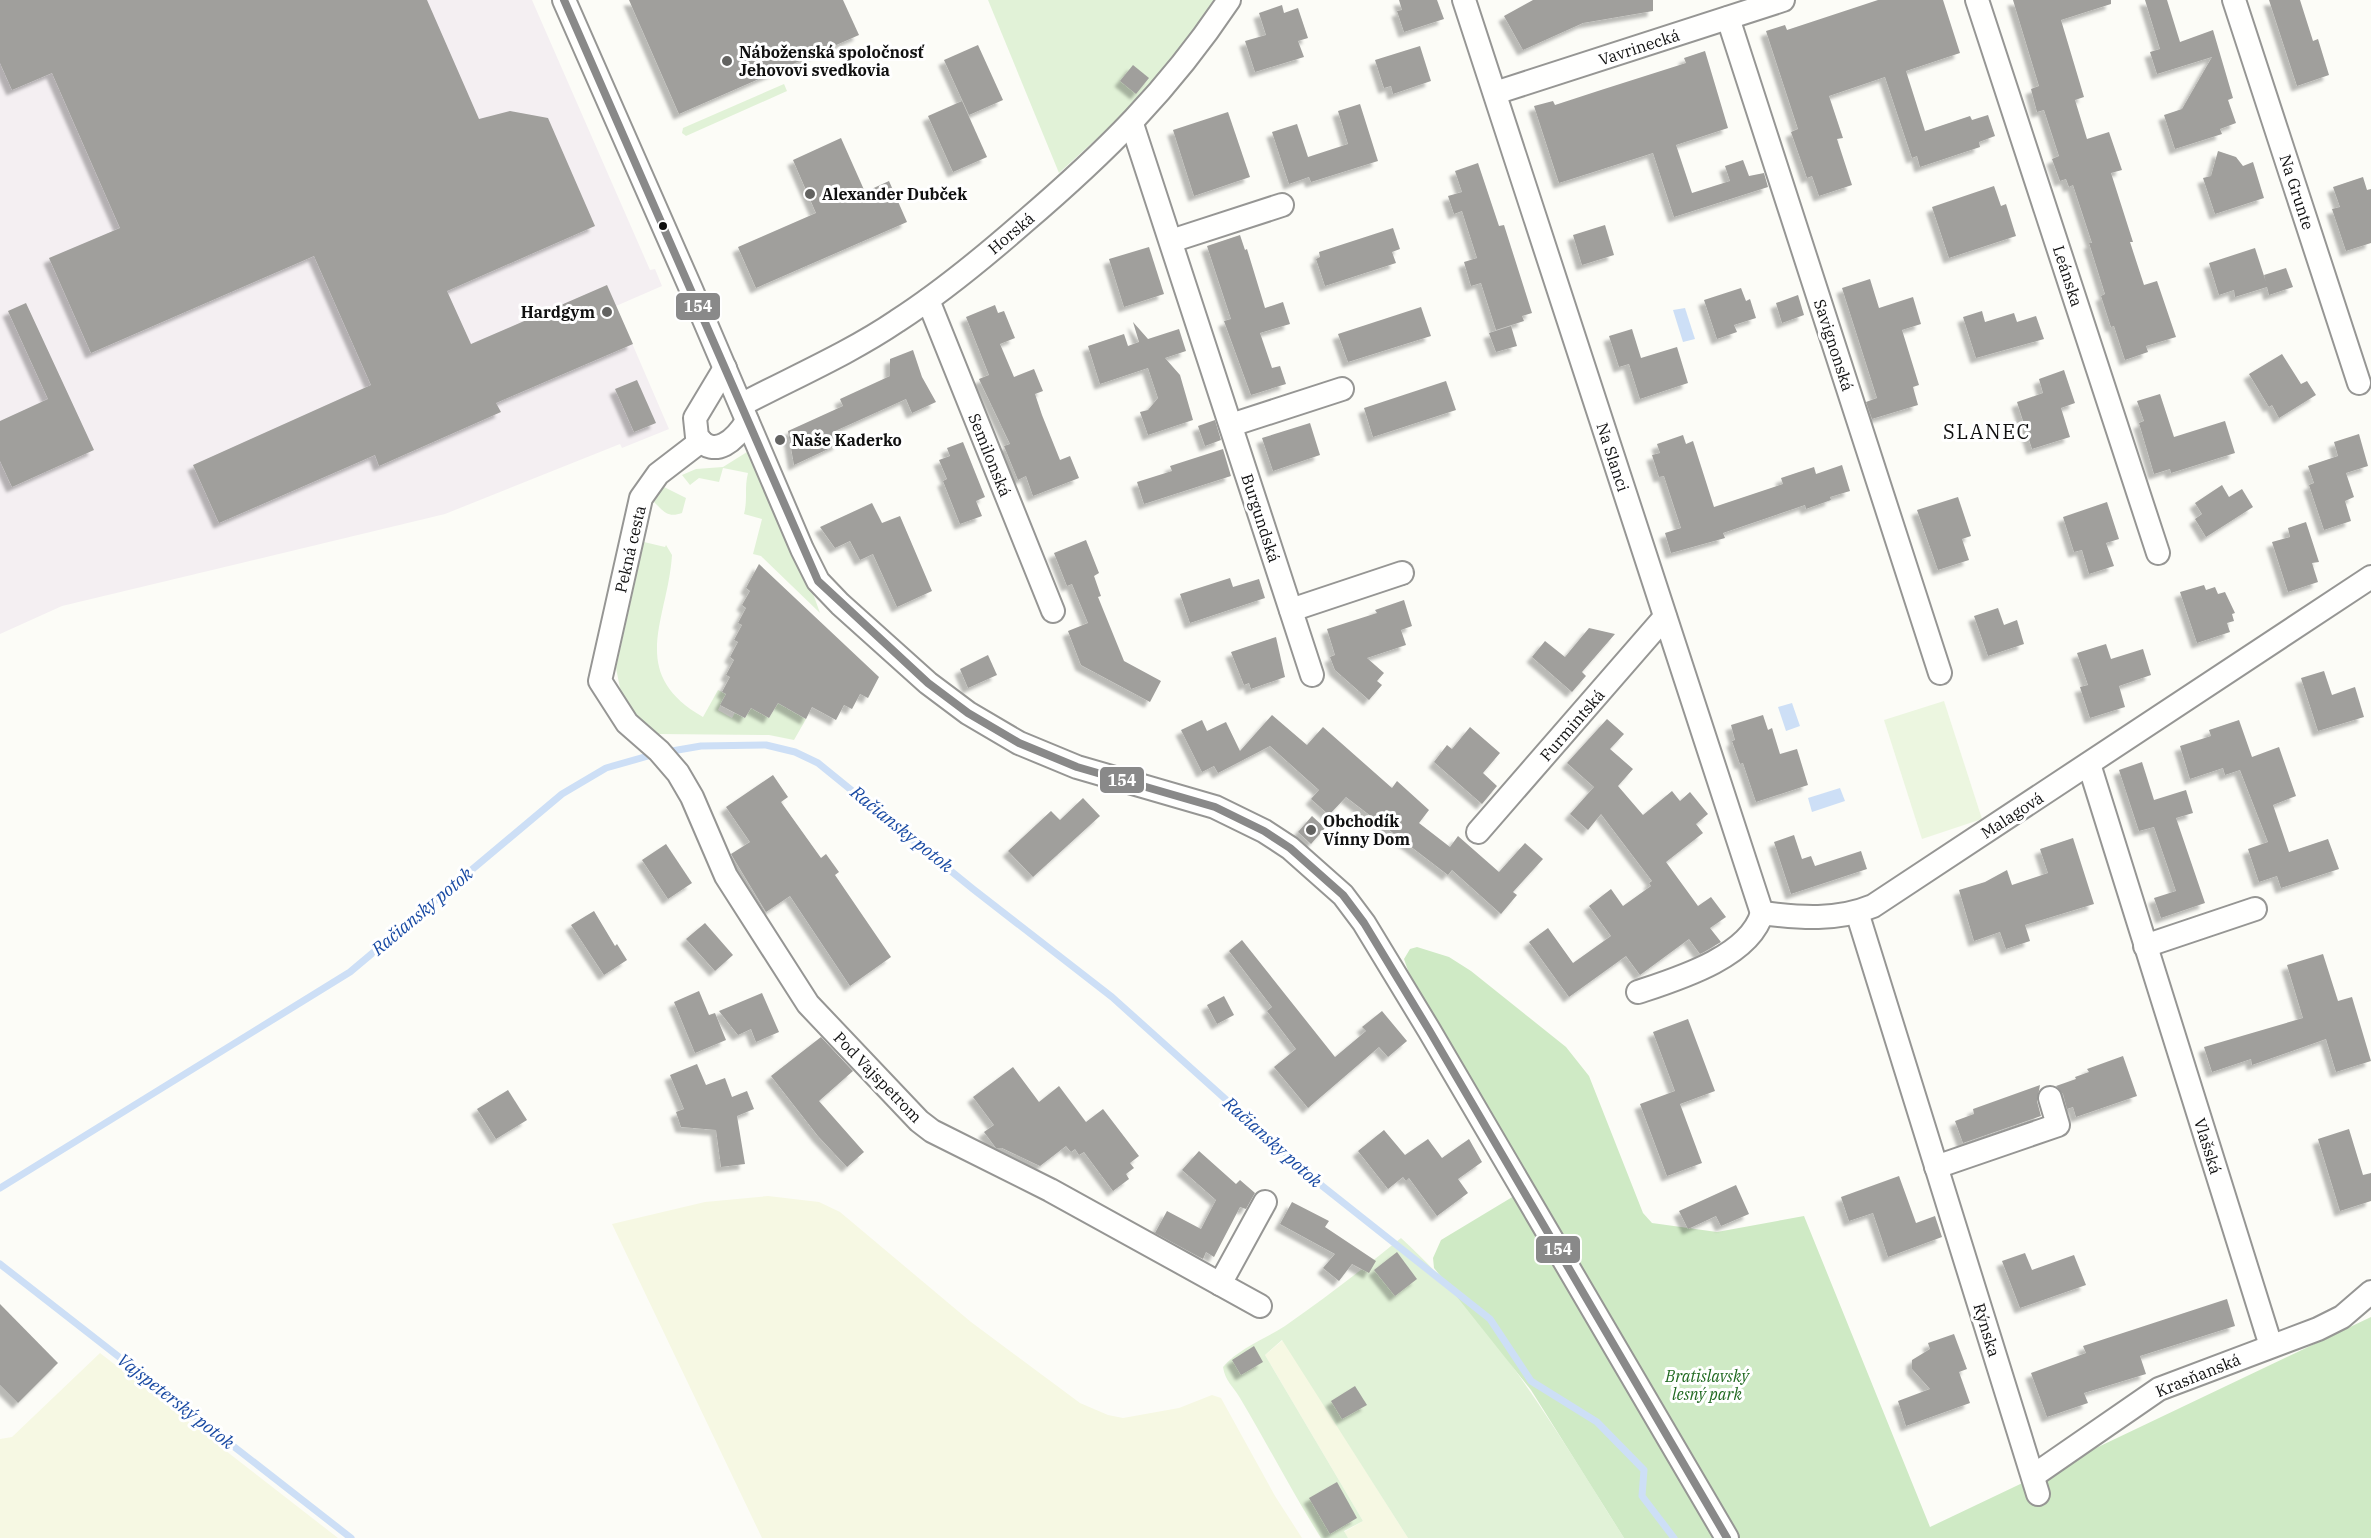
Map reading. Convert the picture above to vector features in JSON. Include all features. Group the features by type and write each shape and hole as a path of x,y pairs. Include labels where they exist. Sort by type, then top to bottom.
{"street":[{"path":"564,0 802,549 818,581 875,637 928,683 968,713 1018,743 1077,767 1215,807 1264,831 1313,866 1343,895 1364,922 1429,1030 1727,1538"},
{"name":"Horská","path":"744,413 895,323 928,300 1069,184 1132,124 1182,68 1229,0"},
{"name":"Na Slanci","path":"1464,0 1762,913"},
{"name":"Vavrinecká","path":"1495,93 1783,0"},
{"name":"Leánska","path":"1977,0 2158,553"},
{"name":"Na Grunte","path":"2234,0 2359,383"},
{"name":"Savignonská","path":"1728,18 1940,673"},
{"name":"Burgundská","path":"1132,124 1312,675"},
{"path":"1171,241 1282,205"},
{"name":"Semilonská","path":"928,300 1053,610"},
{"path":"725,368 695,418 695,431 701,441 711,447 723,446 740,433 744,413"},
{"path":"1231,425 1342,389"},
{"name":"Pekná cesta","path":"600,681 641,498 658,474 701,441"},
{"path":"1291,610 1402,573"},
{"name":"Malagová","path":"1762,913 1809,919 1857,912 1887,897 2371,577"},
{"name":"Furmintská","path":"1478,832 1665,617"},
{"name":"Pod Vajspetrom","path":"600,681 620,714 675,770 692,797 726,876 808,1004 919,1121 932,1131 1050,1190 1260,1306"},
{"name":"Vlašská","path":"2089,764 2271,1346"},
{"path":"2145,946 2255,909"},
{"name":"Rýnska","path":"1857,912 2035,1485"},
{"path":"1638,992 1703,970 1753,931 1762,913"},
{"path":"1936,1167 2058,1125 2050,1098"},
{"path":"1220,1284 1265,1202"},
{"name":"Krasňanská","path":"2035,1485 2159,1389 2342,1317 2371,1292"}],"shaded area":[{"path":"0,0 532,0 650,270 655,269 662,286 616,306 669,429 622,448 620,444 445,514 62,606 0,634"}],"green space":[{"path":"988,0 1217,0 1149,91 1059,173"},
{"path":"784,84 787,91 686,136 682,133 683,128"},
{"path":"747,452 799,568 811,588 820,613 761,556 753,554 762,519 744,514 748,473 723,468 719,482 699,478 690,485 682,475 696,469 723,467"},
{"path":"664,487 686,498 682,513 670,514 654,502"},
{"path":"644,542 665,547 666,545 672,555 657,644 658,664 665,682 679,700 703,717 718,690 726,694 718,710 732,718 735,713 745,718 751,708 769,718 778,703 806,719 794,740 769,735 657,734 634,715 622,698 616,668"},
{"path":"1944,701 1982,819 1922,839 1884,720"},
{"name":"Bratislavský lesný park","path":"1417,947 1449,957 1471,971 1566,1047 1589,1076 1643,1213 1652,1223 1717,1232 1804,1216 1930,1527 2371,1317 2371,1538 1624,1538 1531,1390 1434,1268 1433,1258 1441,1240 1514,1196 1516,1160 1490,1110 1414,988 1404,959 1410,949"},
{"path":"768,1196 819,1202 840,1212 971,1322 1080,1403 1108,1415 1123,1418 1179,1408 1212,1395 1221,1398 1275,1496 1302,1538 762,1538 612,1224 705,1202"},
{"path":"1401,1238 1434,1271 1495,1342 1549,1419 1624,1538 1408,1538 1282,1340 1265,1355 1363,1521 1344,1531 1348,1538 1321,1538 1240,1398 1227,1380 1223,1367 1244,1349 1285,1326 1315,1305"},
{"path":"1283,1340 1408,1538 1348,1538 1344,1532 1363,1521 1265,1355"},
{"path":"100,1353 338,1538 0,1538 0,1439 12,1437"}],"water":[{"path":"1685,308 1695,339 1683,342 1673,310"},
{"path":"1792,703 1800,726 1786,731 1778,707"},
{"path":"1840,788 1845,801 1812,812 1808,798"}],"building":[{"path":"0,0 427,0 479,119 510,111 548,118 595,226 447,291 471,344 607,285 633,344 496,403 501,412 379,466 375,455 219,523 193,465 371,385 314,256 91,353 49,258 120,228 52,73 12,90 0,63"},
{"name":"Náboženská spoločnosť Jehovovi svedkovia","path":"629,0 843,0 859,35 679,114"},
{"path":"1399,0 1437,0 1444,19 1404,32 1397,11 1402,10"},
{"path":"1533,0 1653,0 1653,11 1583,23 1523,50 1504,16"},
{"path":"1878,0 1943,0 1960,53 1906,71 1925,131 1970,116 1972,120 1988,115 1995,136 1979,142 1980,147 1920,167 1917,156 1912,158 1885,77 1829,96 1843,138 1837,139 1852,185 1819,196 1812,176 1807,178 1791,132 1798,129 1766,31 1785,25 1787,30"},
{"path":"2013,0 2111,0 2111,4 2061,20 2084,97 2075,100 2087,139 2109,132 2122,170 2111,173 2144,285 2157,281 2176,337 2146,346 2148,352 2125,360 2101,296 2105,294 2089,243 2092,243 2073,185 2069,187 2066,179 2060,181 2052,159 2059,156 2044,110 2037,112 2031,89 2039,86"},
{"path":"2145,0 2167,0 2180,42 2213,30 2233,98 2228,100 2236,123 2220,129 2222,134 2175,149 2164,115 2182,109 2212,57 2157,74 2150,52 2160,49"},
{"path":"2269,0 2300,0 2313,41 2318,39 2329,75 2297,86"},
{"path":"1282,5 1284,13 1298,8 1308,38 1298,41 1304,57 1255,72 1245,41 1266,35 1259,13"},
{"path":"978,45 1003,100 969,115 944,60"},
{"path":"1420,46 1431,81 1393,94 1391,86 1384,88 1375,60"},
{"path":"1705,51 1728,128 1676,145 1692,193 1730,181 1725,166 1743,160 1749,176 1764,173 1768,187 1674,217 1653,153 1559,183 1534,106 1553,101 1555,105 1686,63 1684,58"},
{"path":"1133,65 1149,78 1136,94 1120,81"},
{"path":"962,101 987,157 953,172 928,116"},
{"path":"1360,104 1378,161 1311,182 1309,177 1289,184 1272,132 1297,124 1308,157 1348,144 1338,111"},
{"path":"1228,112 1250,177 1194,196 1173,130"},
{"path":"841,138 865,192 889,181 907,222 756,288 738,247 816,213 793,160"},
{"path":"2218,151 2236,157 2243,166 2253,162 2264,198 2215,214 2203,178 2211,176"},
{"path":"1478,163 1499,226 1504,225 1532,313 1522,316 1524,321 1496,330 1481,283 1471,286 1464,262 1477,258 1462,211 1454,214 1448,196 1462,192 1455,171"},
{"path":"2363,177 2367,190 2371,189 2371,243 2346,251 2332,209 2340,207 2333,187"},
{"path":"1994,186 2001,206 2006,204 2016,236 1949,258 1932,207"},
{"path":"1605,225 1614,255 1582,265 1573,235"},
{"path":"1393,228 1400,249 1392,252 1396,263 1325,286 1316,259 1320,257 1319,252"},
{"path":"1240,235 1245,250 1247,249 1265,308 1283,302 1290,324 1260,333 1272,368 1280,366 1286,384 1251,395 1224,321 1231,319 1207,246"},
{"path":"1149,247 1164,294 1124,307 1109,259"},
{"path":"2255,248 2266,282 2264,275 2286,268 2293,287 2269,295 2267,287 2235,297 2234,290 2219,295 2209,263"},
{"path":"1870,279 1879,308 1913,297 1921,324 1902,330 1919,385 1913,387 1918,405 1872,419 1866,402 1877,398 1842,288"},
{"path":"1741,288 1746,301 1750,299 1756,318 1734,325 1737,332 1717,339 1704,300"},
{"path":"1798,295 1804,315 1782,323 1776,303"},
{"path":"26,303 94,450 12,487 0,461 0,421 48,399 8,311"},
{"path":"995,305 998,313 1004,311 1015,338 1000,344 1014,377 1034,369 1043,391 1035,394 1060,460 1070,456 1079,478 1033,496 1026,476 1018,480 1004,446 1010,444 979,379 989,375 966,317"},
{"path":"1421,307 1431,336 1348,362 1338,334"},
{"path":"1982,311 1985,322 2014,313 2017,322 2036,316 2044,339 1976,358 1963,317"},
{"path":"1133,322 1148,339 1179,329 1186,351 1165,358 1180,375 1193,420 1148,435 1140,412 1148,410 1158,398 1148,368 1100,384 1088,346 1124,334 1128,346 1139,342"},
{"path":"1511,326 1517,346 1496,352 1489,333"},
{"path":"1632,329 1641,358 1677,347 1688,383 1640,399 1629,364 1619,367 1609,336"},
{"path":"913,350 922,377 936,402 912,413 906,399 833,432 839,444 794,465 788,431 843,406 840,399 890,376 890,359"},
{"path":"2282,354 2301,384 2307,381 2316,395 2279,418 2272,405 2269,407 2249,374"},
{"path":"2064,370 2075,403 2061,408 2070,437 2032,449 2017,402 2043,393 2039,379"},
{"path":"637,380 656,423 634,432 615,389"},
{"path":"1446,381 1456,410 1373,437 1364,408"},
{"path":"2160,394 2174,437 2225,421 2235,453 2171,473 2170,469 2154,474 2139,423 2144,421 2137,401"},
{"path":"1215,420 1221,440 1205,446 1198,426"},
{"path":"1310,423 1320,455 1273,471 1262,438"},
{"path":"2359,434 2368,466 2346,473 2354,497 2345,501 2351,521 2324,530 2309,485 2314,483 2308,466 2338,456 2334,442"},
{"path":"1683,435 1686,444 1693,441 1714,507 1783,484 1781,478 1814,467 1816,474 1842,465 1850,491 1830,497 1831,500 1806,509 1805,505 1723,533 1725,538 1671,553 1665,533 1681,528 1664,476 1659,477 1652,455 1660,453 1657,444"},
{"path":"963,442 985,497 976,501 982,516 960,524 943,481 947,479 939,460 950,456 947,448"},
{"path":"1223,449 1231,476 1144,504 1137,482 1172,471 1170,466"},
{"path":"2222,485 2229,497 2242,489 2253,507 2206,537 2195,519 2202,514 2195,503"},
{"path":"1958,497 1971,536 1962,539 1969,560 1938,570 1917,510"},
{"path":"2107,502 2119,539 2106,543 2114,566 2089,574 2082,550 2074,552 2063,517"},
{"path":"872,503 882,523 900,516 932,591 897,607 873,554 860,560 850,541 835,548 820,527"},
{"path":"2306,522 2319,562 2312,563 2318,582 2288,592 2272,542 2290,537 2288,528"},
{"path":"1086,540 1099,573 1094,576 1101,596 1098,597 1124,661 1161,681 1150,702 1081,665 1068,631 1088,623 1072,584 1067,586 1054,553"},
{"path":"759,564 879,677 868,698 860,694 852,709 844,705 836,720 812,707 806,719 778,703 769,718 751,708 745,718 720,705 726,694 722,692 730,677 726,675 734,660 730,657 738,642 734,640 742,625 738,623 746,608 742,605 750,591 746,588"},
{"path":"1230,578 1233,587 1259,579 1265,598 1190,623 1180,594"},
{"path":"2204,585 2206,590 2215,587 2218,594 2225,592 2235,613 2232,614 2234,621 2227,623 2230,632 2197,643 2180,592"},
{"path":"1404,600 1412,626 1401,630 1406,645 1367,658 1384,673 1377,681 1382,685 1369,700 1335,670 1330,657 1335,655 1327,629 1377,613 1375,610"},
{"path":"1998,608 2004,625 2017,620 2024,644 1988,656 1974,616"},
{"path":"1589,628 1615,634 1582,672 1586,676 1572,692 1532,657 1545,641 1565,657"},
{"path":"1276,637 1285,677 1251,689 1249,683 1244,685 1231,652"},
{"path":"2106,644 2111,659 2143,649 2151,675 2119,686 2125,707 2090,718 2080,687 2088,685 2077,653"},
{"path":"988,655 997,675 968,688 960,669"},
{"path":"2324,671 2332,695 2355,687 2364,717 2318,731 2301,678"},
{"path":"1272,715 1307,745 1323,727 1392,788 1397,781 1429,810 1419,823 1450,847 1458,836 1499,872 1525,843 1543,859 1513,892 1517,895 1501,914 1452,870 1448,875 1346,797 1329,815 1311,799 1319,790 1270,746 1218,773 1214,766 1202,772 1181,730 1202,720 1207,731 1226,722 1240,751"},
{"path":"1763,715 1768,730 1772,728 1780,754 1797,749 1808,785 1756,802 1743,763 1740,764 1732,741 1735,740 1731,725"},
{"path":"1607,719 1624,734 1610,749 1633,769 1618,786 1643,815 1672,791 1680,801 1690,792 1708,814 1696,824 1703,833 1666,862 1698,906 1711,897 1726,917 1710,928 1721,942 1704,952 1700,954 1689,939 1640,975 1626,956 1569,997 1529,942 1548,928 1573,963 1611,936 1589,906 1611,889 1623,906 1651,886 1649,883 1652,881 1601,814 1588,830 1570,814 1594,787 1567,763"},
{"path":"2239,720 2252,757 2279,747 2296,796 2273,805 2289,852 2328,839 2339,869 2281,888 2277,876 2259,882 2248,849 2268,842 2240,770 2225,775 2223,768 2190,779 2180,746 2211,736 2209,730"},
{"path":"1470,727 1500,753 1483,773 1497,786 1482,804 1434,762 1447,745 1452,749"},
{"path":"2142,762 2154,800 2186,790 2193,813 2176,818 2205,903 2161,918 2154,898 2176,891 2154,827 2139,831 2119,770"},
{"path":"773,775 788,797 781,802 821,858 826,854 839,872 835,875 891,957 850,986 790,896 766,912 731,854 750,842 726,807"},
{"path":"1083,798 1100,816 1033,877 1008,851 1051,811 1060,820"},
{"name":"Obchodík Vínny Dom","path":"1312,816 1325,828 1311,844 1298,832"},
{"path":"1794,835 1802,859 1811,856 1815,866 1861,851 1867,869 1791,894 1774,842"},
{"path":"2073,838 2094,904 2025,925 2030,941 2006,949 2000,932 1974,941 1959,890 1985,882 2007,870 2012,885 2048,873 2040,849"},
{"path":"666,844 692,883 668,899 642,860"},
{"path":"594,911 615,946 617,944 627,960 604,975 571,925"},
{"path":"705,923 733,955 715,971 686,939"},
{"path":"1242,940 1335,1057 1366,1031 1362,1027 1382,1011 1407,1041 1388,1057 1379,1047 1308,1108 1274,1067 1296,1049 1267,1011 1272,1007 1229,951"},
{"path":"2323,954 2338,1001 2352,997 2371,1061 2336,1072 2326,1039 2252,1065 2251,1059 2212,1072 2204,1047 2303,1018 2287,965"},
{"path":"699,991 709,1015 715,1013 726,1040 695,1053 674,1002"},
{"path":"762,993 779,1032 756,1042 751,1029 738,1035 719,1011"},
{"path":"1224,996 1234,1015 1217,1024 1207,1005"},
{"path":"1688,1019 1715,1091 1680,1104 1702,1163 1667,1176 1640,1104 1675,1091 1653,1032"},
{"path":"821,1037 853,1071 819,1101 864,1152 847,1167 818,1136 771,1076"},
{"path":"2123,1056 2137,1096 2076,1117 2073,1107 2067,1109 2063,1094 2056,1086 2089,1072 2087,1069"},
{"path":"697,1064 706,1085 725,1078 732,1097 747,1091 754,1109 737,1116 745,1164 721,1167 716,1130 681,1127 676,1112 684,1109 670,1075"},
{"path":"1013,1067 1039,1102 1059,1086 1086,1122 1103,1109 1139,1156 1130,1163 1134,1168 1126,1174 1129,1179 1113,1191 1084,1152 1079,1155 1075,1149 1071,1152 1066,1146 1040,1166 1002,1148 996,1148 984,1132 994,1125 973,1097"},
{"path":"2040,1085 2037,1101 2041,1116 1963,1143 1955,1121 1974,1114 1973,1109"},
{"path":"508,1090 527,1120 496,1139 477,1109"},
{"path":"2349,1129 2363,1175 2371,1173 2371,1201 2340,1211 2318,1139"},
{"path":"1384,1130 1405,1155 1428,1139 1442,1158 1469,1139 1482,1162 1458,1179 1468,1193 1437,1216 1409,1178 1406,1181 1403,1177 1388,1189 1358,1151"},
{"path":"1199,1151 1236,1184 1240,1180 1255,1193 1246,1209 1240,1207 1214,1257 1206,1252 1203,1259 1155,1233 1167,1211 1201,1229 1216,1200 1182,1170"},
{"path":"1899,1176 1916,1223 1935,1216 1942,1237 1888,1257 1873,1213 1849,1221 1841,1197"},
{"path":"1736,1185 1749,1214 1721,1226 1716,1216 1688,1229 1679,1211"},
{"path":"1292,1202 1329,1221 1325,1227 1376,1261 1369,1273 1352,1264 1339,1281 1323,1268 1335,1254 1280,1224"},
{"path":"1397,1252 1417,1279 1395,1296 1374,1270"},
{"path":"2025,1253 2032,1270 2074,1255 2086,1285 2020,1308 2002,1261"},
{"path":"2227,1299 2235,1326 2140,1356 2146,1374 2084,1393 2088,1403 2047,1417 2031,1373 2086,1353 2083,1346"},
{"path":"0,1304 58,1363 18,1403 0,1385"},
{"path":"1954,1334 1967,1369 1959,1372 1970,1403 1906,1426 1898,1401 1930,1389 1912,1369 1912,1360 1930,1349 1928,1343"},
{"path":"1254,1346 1263,1362 1241,1375 1232,1360"},
{"path":"1355,1386 1367,1405 1342,1419 1331,1401"},
{"path":"1337,1482 1357,1518 1330,1534 1309,1498"}],"waterway":[{"name":"Račiansky potok","path":"666,752 701,746 766,745 795,752 818,763 973,889 1112,997 1321,1185 1490,1319 1531,1381 1597,1422 1644,1470 1642,1496 1674,1538"},
{"name":"Račiansky potok","path":"0,1188 350,972 562,794 606,768 655,754"},
{"name":"Vajspeterský potok","path":"0,1264 351,1538"}],"transit line":[{"name":"154","path":"564,0 818,581 928,683 968,713 1019,743 1077,767 1215,807 1264,831 1290,848 1343,895 1364,923 1429,1030 1727,1538"}],"place":[{"name":"Náboženská spoločnosť Jehovovi svedkovia","path":"727,61"},
{"name":"Alexander Dubček","path":"810,194"},
{"name":"Hardgym","path":"607,312"},
{"name":"Naše Kaderko","path":"780,440"},
{"name":"Obchodík Vínny Dom","path":"1311,830"}],"district":[{"name":"SLANEC","path":"1987,431"}]}
